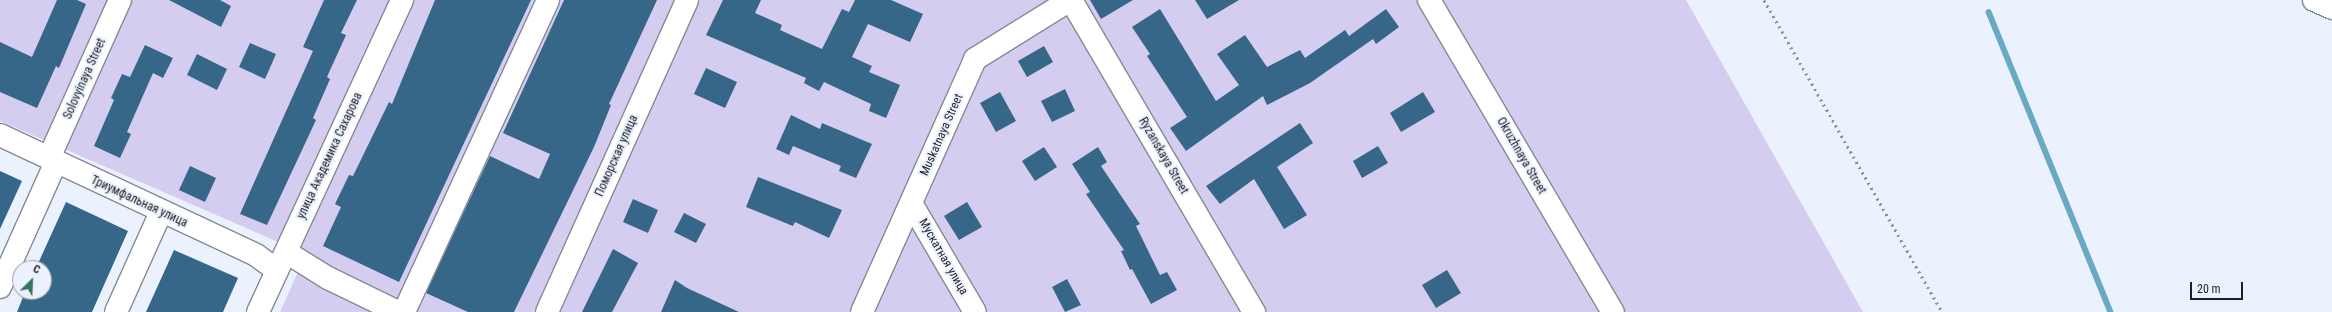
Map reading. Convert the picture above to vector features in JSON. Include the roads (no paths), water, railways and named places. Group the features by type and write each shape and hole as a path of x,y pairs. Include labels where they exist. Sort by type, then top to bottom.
{"street":[{"name":"Solovyinaya Street","path":"0,287 120,0"},
{"name":"улица Академика Сахарова","path":"258,312 402,0"},
{"path":"404,312 548,0"},
{"name":"Поморская улица","path":"547,312 687,0"},
{"name":"Muskatnaya Street","path":"862,312 912,203 975,59 1071,0"},
{"name":"Ryzanskaya Street","path":"1071,0 1254,312"},
{"name":"Okruzhnaya Street","path":"1430,0 1613,312"},
{"path":"2314,0 2332,8"},
{"name":"Триумфальная улица","path":"0,135 161,212 256,255 282,261 328,278 398,312"},
{"name":"Мускатная улица","path":"912,203 975,312"},
{"path":"116,312 161,212"}],"waterway":[{"path":"1989,12 2111,312"}],"railway":[{"path":"1764,0 1942,312"}]}
